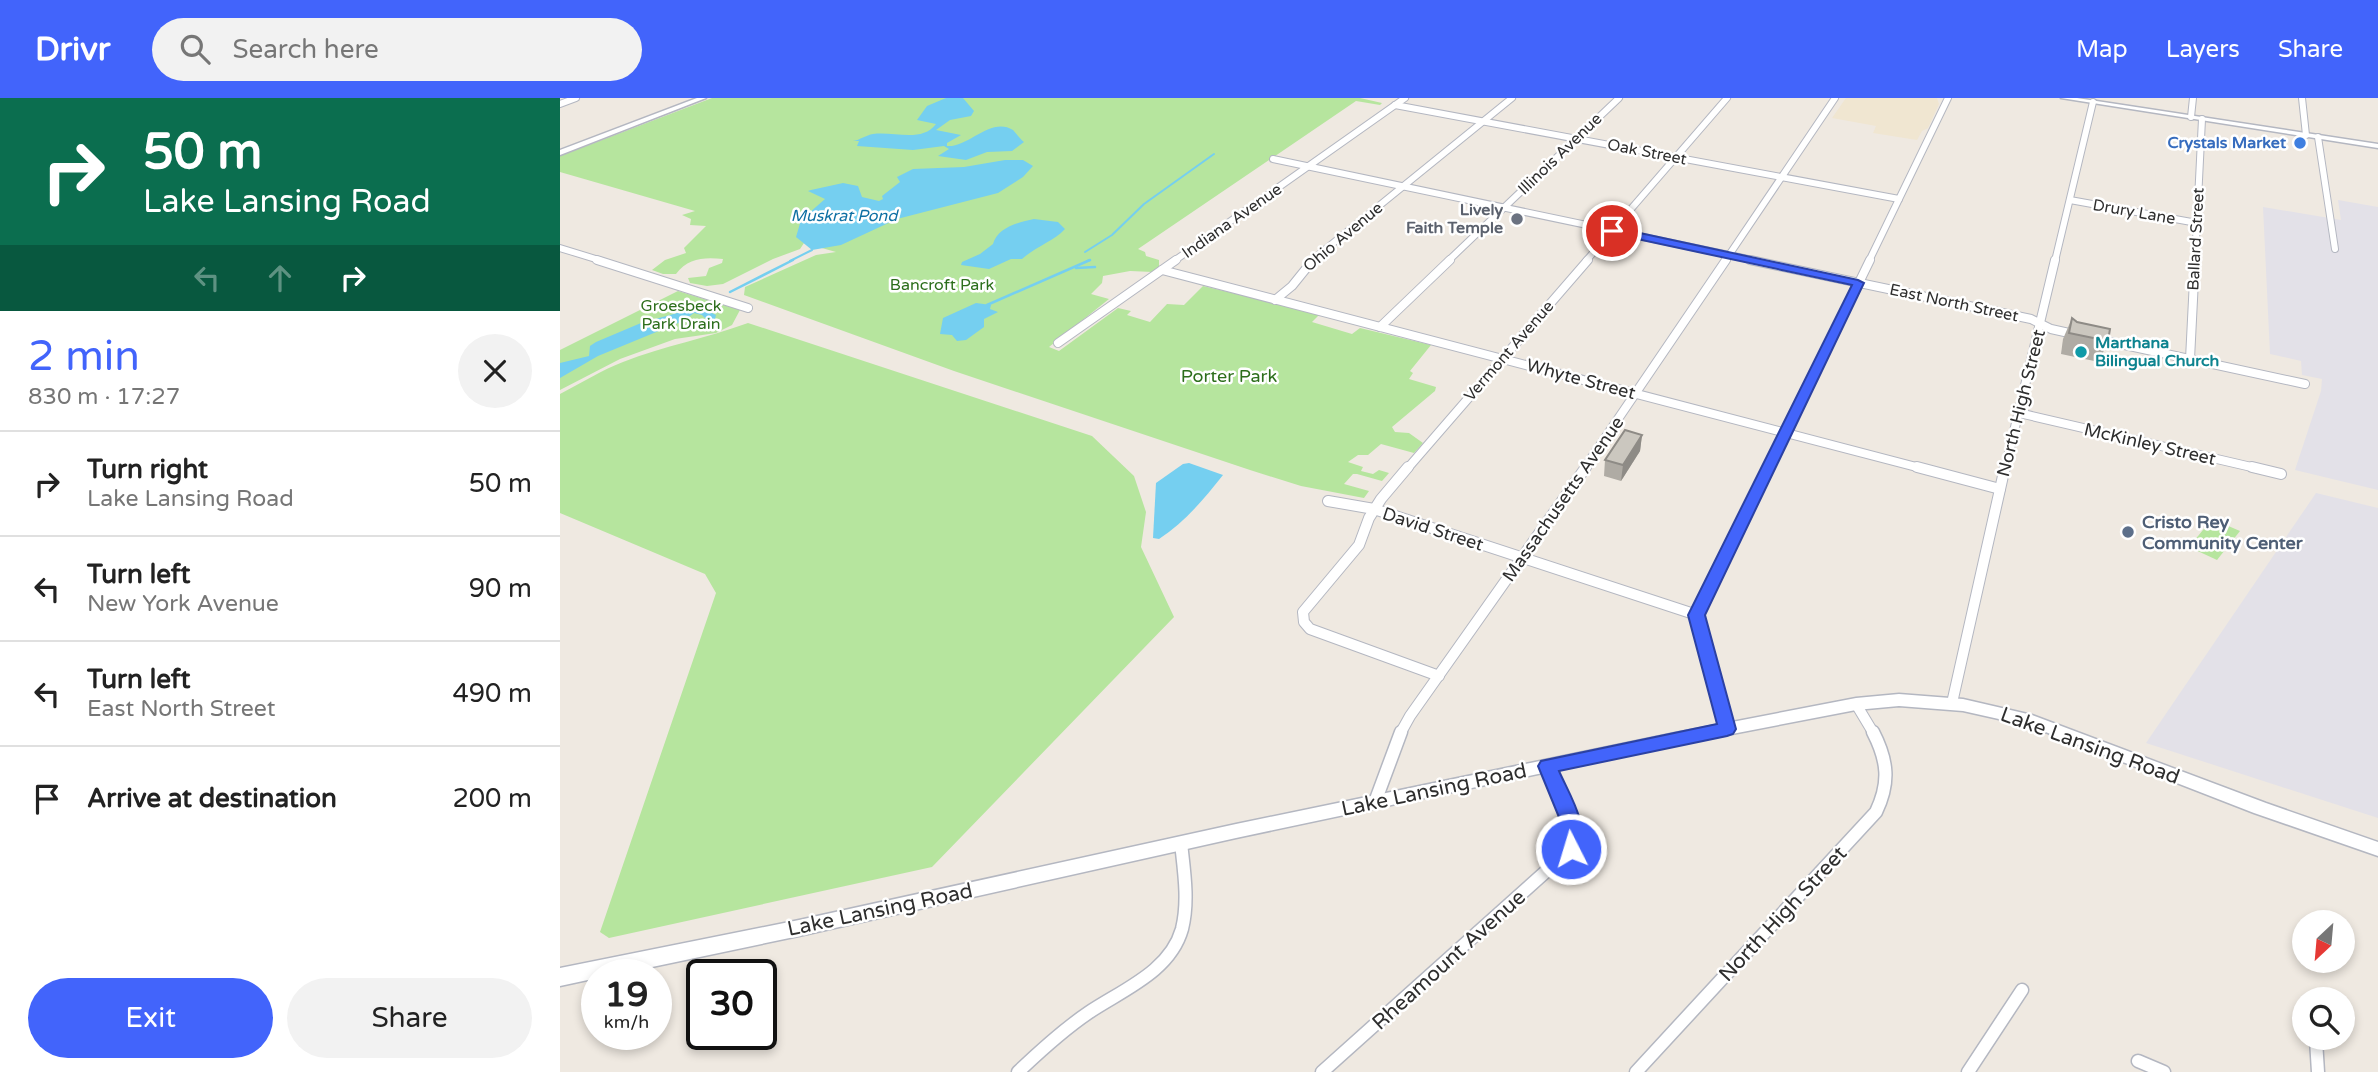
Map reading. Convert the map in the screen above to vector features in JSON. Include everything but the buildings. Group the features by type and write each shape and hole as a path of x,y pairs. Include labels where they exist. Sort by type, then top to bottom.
{"main road":[{"name":"Lake Lansing Road","path":"560,976 799,928 1181,843 1727,729 1856,704 1899,700 1952,703 2012,715 2227,796 2378,849"}],"street":[{"path":"560,104 576,98"},
{"path":"560,153 703,98"},
{"name":"Indiana Avenue","path":"1058,343 1405,98"},
{"name":"Ohio Avenue","path":"1275,300 1292,286 1309,262 1513,98"},
{"name":"Illinois Avenue","path":"1380,327 1619,98"},
{"name":"Vermont Avenue","path":"1439,676 1310,629 1304,625 1303,611 1359,545 1374,509 1727,98"},
{"name":"Massachusetts Avenue","path":"1376,802 1402,729 1636,393 1835,98"},
{"path":"1727,729 1696,615 1948,98"},
{"path":"2064,98 2104,101 2378,146"},
{"path":"2191,117 2193,98"},
{"path":"2302,98 2306,135"},
{"name":"North High Street","path":"1952,703 2000,489 2093,102"},
{"name":"Oak Street","path":"1395,105 1899,199"},
{"name":"Ballard Street","path":"2190,359 2202,119"},
{"path":"2318,137 2335,249"},
{"name":"East North Street","path":"1273,159 2028,319 2040,324 2305,384"},
{"name":"Drury Lane","path":"2070,200 2197,223"},
{"path":"560,248 748,308"},
{"name":"Whyte Street","path":"1161,270 2000,489"},
{"name":"McKinley Street","path":"2019,413 2281,474"},
{"name":"David Street","path":"1328,501 1343,506 1374,509 1696,615"},
{"name":"North High Street","path":"1636,1072 1867,824 1880,806 1888,787 1887,763 1856,704"},
{"name":"Rheamount Avenue","path":"1322,1072 1571,849 1573,827 1548,766"},
{"path":"1018,1072 1085,1015 1157,967 1169,954 1179,937 1182,920 1185,889 1181,843"},
{"path":"1968,1072 2022,990"},
{"path":"2317,1050 2318,1072"},
{"path":"2138,1061 2164,1072"}],"shaded area":[{"path":"1846,98 1937,98 1939,104 1928,128 1922,131 1917,140 1873,133 1876,126 1832,118"},
{"path":"2338,200 2378,207 2378,490 2295,470 2321,391 2322,379 2302,375 2301,361 2270,354 2263,207 2341,220"},
{"path":"2316,493 2378,508 2378,818 2146,743"}],"green space":[{"path":"712,98 1360,98 1382,103 1380,105 1356,101 1138,249 1145,252 1146,256 1159,260 1159,268 1153,272 1130,271 1103,276 1102,283 1091,294 1109,299 1049,347 1059,351 1118,308 1131,311 1127,315 1150,322 1167,304 1184,305 1203,286 1320,314 1312,322 1352,334 1360,328 1431,345 1410,371 1413,373 1409,379 1436,387 1435,391 1392,427 1395,432 1409,433 1423,443 1414,453 1381,444 1368,455 1358,455 1348,462 1363,467 1361,471 1373,474 1379,470 1389,473 1382,481 1353,474 1344,484 1369,491 1364,498 1301,486 954,371 744,295 745,287 816,255 836,252 804,243 800,249 723,284 707,286 690,283 688,278 706,276 709,268 722,263 723,259 697,260 676,274 663,274 652,270 665,260 686,253 684,248 706,226 690,225 691,219 682,215 695,211 560,172 560,156"},
{"name":"Groesbeck Park Drain","path":"678,291 740,310 732,325 716,333 675,339 620,359 560,390 560,350"},
{"path":"748,323 1092,436 1134,476 1146,512 1141,547 1174,617 932,867 609,938 600,932 716,593 705,574 560,513 560,394 623,362"},
{"path":"2212,519 2240,531 2217,560 2189,547"}],"water":[{"path":"946,98 963,98 974,111 971,116 950,120 936,130 961,135 947,143 947,146 996,127 1013,130 1024,142 1012,151 987,152 966,160 938,156 949,149 944,146 913,150 857,146 859,141 853,141 873,134 915,135 930,130 936,124 917,120 927,106"},
{"name":"Muskrat Pond","path":"1005,160 1023,160 1033,166 1023,177 998,193 897,219 841,245 812,250 796,237 801,220 825,199 808,191 843,183 858,186 862,197 879,201 900,182 897,177 913,169 964,167"},
{"path":"1034,219 1058,222 1065,229 1022,259 1011,259 989,269 961,265 993,244 995,238 1004,230"},
{"path":"976,303 991,305 990,309 998,312 984,319 984,327 966,340 957,341 952,335 940,334 943,318"},
{"path":"699,307 716,315 715,319 704,325 681,329 707,320 694,313 683,321 598,356 560,378 560,363 589,356 590,346 596,342 641,323"},
{"path":"1189,463 1223,475 1186,518 1159,539 1153,538 1156,483 1183,464"}],"waterway":[{"path":"1085,252 1112,235 1144,204 1214,154"},
{"path":"790,261 812,250"},
{"path":"730,292 793,260"},
{"path":"987,305 1090,260 1087,261"},
{"path":"1076,268 1095,267"}],"place":[{"name":"Crystals Market","path":"2300,143"},
{"name":"Lively Faith Temple","path":"1517,219"},
{"name":"Marthana Bilingual Church","path":"2081,352"},
{"name":"Cristo Rey Community Center","path":"2128,532"}],"route":[{"path":"1571,849 1573,827 1548,766 1727,729 1696,615 1858,283 1612,231"}],"park label":[{"name":"Bancroft Park","path":"942,285"},
{"name":"Porter Park","path":"1229,376"}]}
